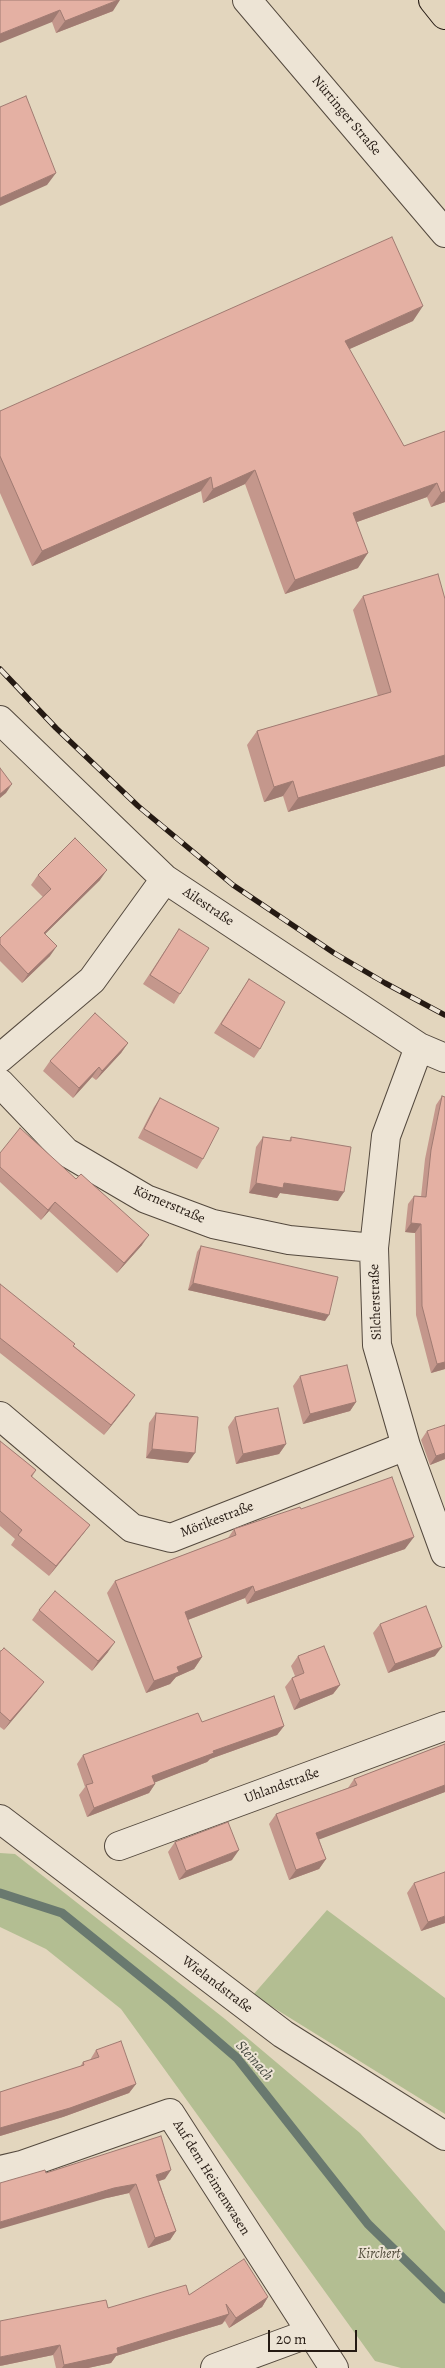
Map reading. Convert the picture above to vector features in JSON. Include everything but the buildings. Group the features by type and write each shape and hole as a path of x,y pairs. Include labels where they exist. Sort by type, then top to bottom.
{"main road":[{"path":"434,0 445,15"}],"street":[{"name":"Nürtinger Straße","path":"247,0 445,233"},
{"name":"Ailestraße","path":"0,720 166,879 419,1047 445,1058"},
{"path":"0,1058 92,980 166,879"},
{"name":"Silcherstraße","path":"419,1047 386,1136 374,1248 377,1345 406,1446 445,1554"},
{"name":"Körnerstraße","path":"0,1084 66,1152 146,1199 213,1224 289,1240 374,1248"},
{"name":"Mörikestraße","path":"0,1416 132,1528 171,1538 406,1446"},
{"name":"Uhlandstraße","path":"119,1846 445,1726"},
{"name":"Wielandstraße","path":"0,1818 283,2034 445,2136"},
{"name":"Auf dem Heimenwasen","path":"0,2170 22,2165 170,2113 334,2368"},
{"path":"215,2368 310,2333"}],"green space":[{"name":"Kirchert","path":"0,1853 15,1854 225,2019 360,2133 445,2231 445,2368 401,2368 375,2361 121,2009 46,1949 0,1927"},
{"path":"327,1910 445,1998 445,2114 253,1995"}],"waterway":[{"name":"Steinach","path":"0,1893 62,1913 171,2001 237,2058 368,2224 445,2299"}],"railway":[{"path":"0,669 56,728 138,806 233,885 334,953 445,1015"}]}
